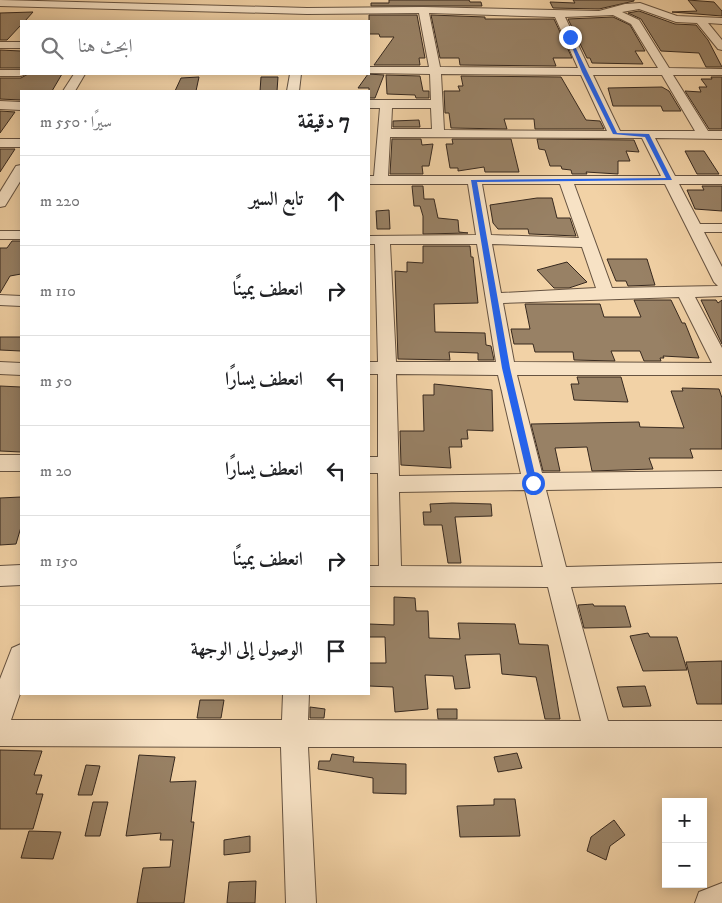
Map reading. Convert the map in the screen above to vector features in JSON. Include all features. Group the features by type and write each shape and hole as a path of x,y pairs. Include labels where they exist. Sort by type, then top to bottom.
{"street":[{"path":"367,0 368,11"},
{"path":"0,3 31,8 83,3 118,10 305,16 368,11 423,10 558,14 614,6 640,6 676,19 722,21"},
{"path":"614,6 635,22 704,135"},
{"path":"423,10 435,70 438,133"},
{"path":"558,14 615,134"},
{"path":"701,21 722,47"},
{"path":"0,45 18,42"},
{"path":"370,70 722,72"},
{"path":"0,73 20,73"},
{"path":"69,90 79,75"},
{"path":"293,90 294,75"},
{"path":"370,104 437,104"},
{"path":"386,104 385,130 375,180 722,180"},
{"path":"0,106 20,106"},
{"path":"370,127 385,130 438,133 722,135"},
{"path":"647,135 722,282"},
{"path":"0,143 20,143"},
{"path":"0,203 14,179"},
{"path":"474,180 506,368 533,483 598,734"},
{"path":"566,181 606,293"},
{"path":"694,228 722,228"},
{"path":"0,236 20,235"},
{"path":"588,243 485,239 375,240 382,472 379,576 558,577 722,573"},
{"path":"684,291 722,364"},
{"path":"495,298 606,293 722,291"},
{"path":"0,300 20,300"},
{"path":"0,368 20,368"},
{"path":"378,368 722,369"},
{"path":"0,463 20,463"},
{"path":"382,472 533,483 722,479"},
{"path":"0,576 20,575"},
{"path":"0,714 20,659"},
{"path":"296,695 294,733 301,903"},
{"path":"0,733 722,734"},
{"path":"710,903 722,898"}],"building":[{"path":"389,0 469,0 470,2 481,2 482,6 371,6 371,3 389,3"},
{"path":"573,0 634,1 599,9 553,8 550,2 575,3"},
{"path":"688,0 714,2 722,11 722,16 672,12 697,11"},
{"path":"639,11 675,24 696,25 708,40 722,67 706,67 699,53 661,51 641,19 628,13"},
{"path":"33,12 26,20 20,20 20,26 7,40 0,40 0,13"},
{"path":"369,15 417,15 425,58 419,58 420,65 374,65 394,37 380,37 379,34 370,34"},
{"path":"431,15 485,17 485,19 554,19 572,58 553,58 556,66 460,65 459,58 440,58"},
{"path":"613,17 630,25 645,51 635,51 643,64 592,63 590,58 587,58 568,19"},
{"path":"0,50 20,51 20,68 0,68"},
{"path":"26,75 61,75 53,90 20,90 20,100 0,99 0,78 21,78"},
{"path":"367,75 384,75 375,98 370,98 369,88 358,88"},
{"path":"386,75 420,76 423,91 429,91 429,98 416,98 415,95 387,94"},
{"path":"461,76 561,77 586,120 600,121 604,129 535,129 534,119 504,119 507,129 451,128 449,113 445,113 444,91 460,91 458,86 463,86"},
{"path":"199,77 196,90 175,90 181,78"},
{"path":"261,77 278,77 277,90 260,90"},
{"path":"711,77 722,77 722,129 709,129 685,91 701,92 699,87 707,87 701,79 712,79"},
{"path":"662,87 669,91 681,111 663,111 661,106 613,106 608,88"},
{"path":"0,111 15,112 0,133"},
{"path":"419,120 420,127 393,127 393,121"},
{"path":"392,139 421,139 422,145 433,144 429,166 422,166 423,174 390,174"},
{"path":"452,139 511,139 519,172 485,172 484,167 458,171 458,168 450,168 446,144 453,144"},
{"path":"537,139 634,140 639,152 626,151 630,161 618,161 618,174 586,172 587,174 572,174 571,170 562,169 561,166 550,166 545,150 539,149"},
{"path":"0,149 15,149 0,172"},
{"path":"685,151 704,151 719,174 697,174"},
{"path":"412,186 423,186 424,199 434,199 438,218 458,220 459,232 468,233 423,234 423,216 420,206 414,206"},
{"path":"702,186 722,186 722,211 695,209 687,190 704,190"},
{"path":"537,198 552,198 557,218 570,218 576,236 529,234 528,229 498,229 493,223 490,205"},
{"path":"389,210 390,229 377,229 376,211"},
{"path":"12,241 20,241 20,274 10,276 0,293 0,248 7,248"},
{"path":"423,246 470,246 478,303 434,304 435,332 485,333 486,345 491,346 494,360 478,360 478,353 449,352 450,360 398,359 395,271 407,272 407,262 423,263"},
{"path":"607,259 647,259 655,285 628,286 626,281 616,281"},
{"path":"567,262 587,282 569,288 554,288 537,270"},
{"path":"634,300 671,300 682,323 685,323 699,358 663,356 664,358 660,358 661,361 644,361 640,351 611,351 615,361 574,360 573,352 535,352 533,344 514,344 511,329 530,329 525,304 600,304 604,317 641,317"},
{"path":"701,300 716,300 718,303 722,300 722,344"},
{"path":"0,337 20,337 20,351 0,350"},
{"path":"577,377 621,377 628,402 574,400 571,384 579,384"},
{"path":"434,384 492,390 493,431 467,430 468,439 461,439 462,447 449,447 451,468 401,465 400,431 424,431 423,395 434,395"},
{"path":"0,386 20,387 20,452 0,451"},
{"path":"682,388 719,389 722,398 722,449 690,449 693,458 649,458 653,469 592,471 587,447 555,448 560,471 543,471 531,424 639,422 640,427 684,428 671,391 683,391"},
{"path":"20,497 20,530 16,544 0,545 0,498"},
{"path":"430,504 491,504 492,516 455,517 461,563 448,563 442,525 424,525 423,512 431,512"},
{"path":"394,597 415,598 416,611 428,611 429,638 460,639 458,623 515,624 519,644 548,645 560,719 545,719 536,677 502,674 500,654 465,655 470,688 455,689 453,676 425,675 428,709 395,712 393,687 370,686 370,663 386,663 385,637 370,637 370,624 394,625"},
{"path":"593,604 594,606 625,606 631,627 584,628 578,605"},
{"path":"648,633 650,637 677,637 687,670 643,671 630,636"},
{"path":"722,661 722,704 697,704 686,662"},
{"path":"645,686 651,706 623,707 617,687"},
{"path":"200,700 224,700 221,718 197,718"},
{"path":"310,707 325,709 324,718 310,718"},
{"path":"437,709 457,709 457,719 438,719"},
{"path":"0,750 42,751 34,775 42,775 36,794 43,794 33,829 0,829"},
{"path":"517,753 522,768 498,772 494,757"},
{"path":"332,754 354,757 353,762 406,764 406,794 373,793 373,778 318,769 319,761 330,761"},
{"path":"139,755 175,757 170,782 196,781 191,822 194,822 184,903 137,903 143,868 170,867 173,840 160,840 161,833 126,836"},
{"path":"86,765 100,766 92,795 78,795"},
{"path":"494,799 515,799 520,836 460,837 457,806 494,805"},
{"path":"93,802 108,802 100,836 85,836"},
{"path":"614,820 625,835 610,846 606,860 587,851 591,837"},
{"path":"29,831 61,832 53,859 21,858"},
{"path":"250,836 250,852 224,855 224,840"},
{"path":"256,881 255,903 227,903 229,882"}],"route":[{"path":"533,483 506,368 474,180 669,180 647,135 615,134 584,72 570,37"}]}
